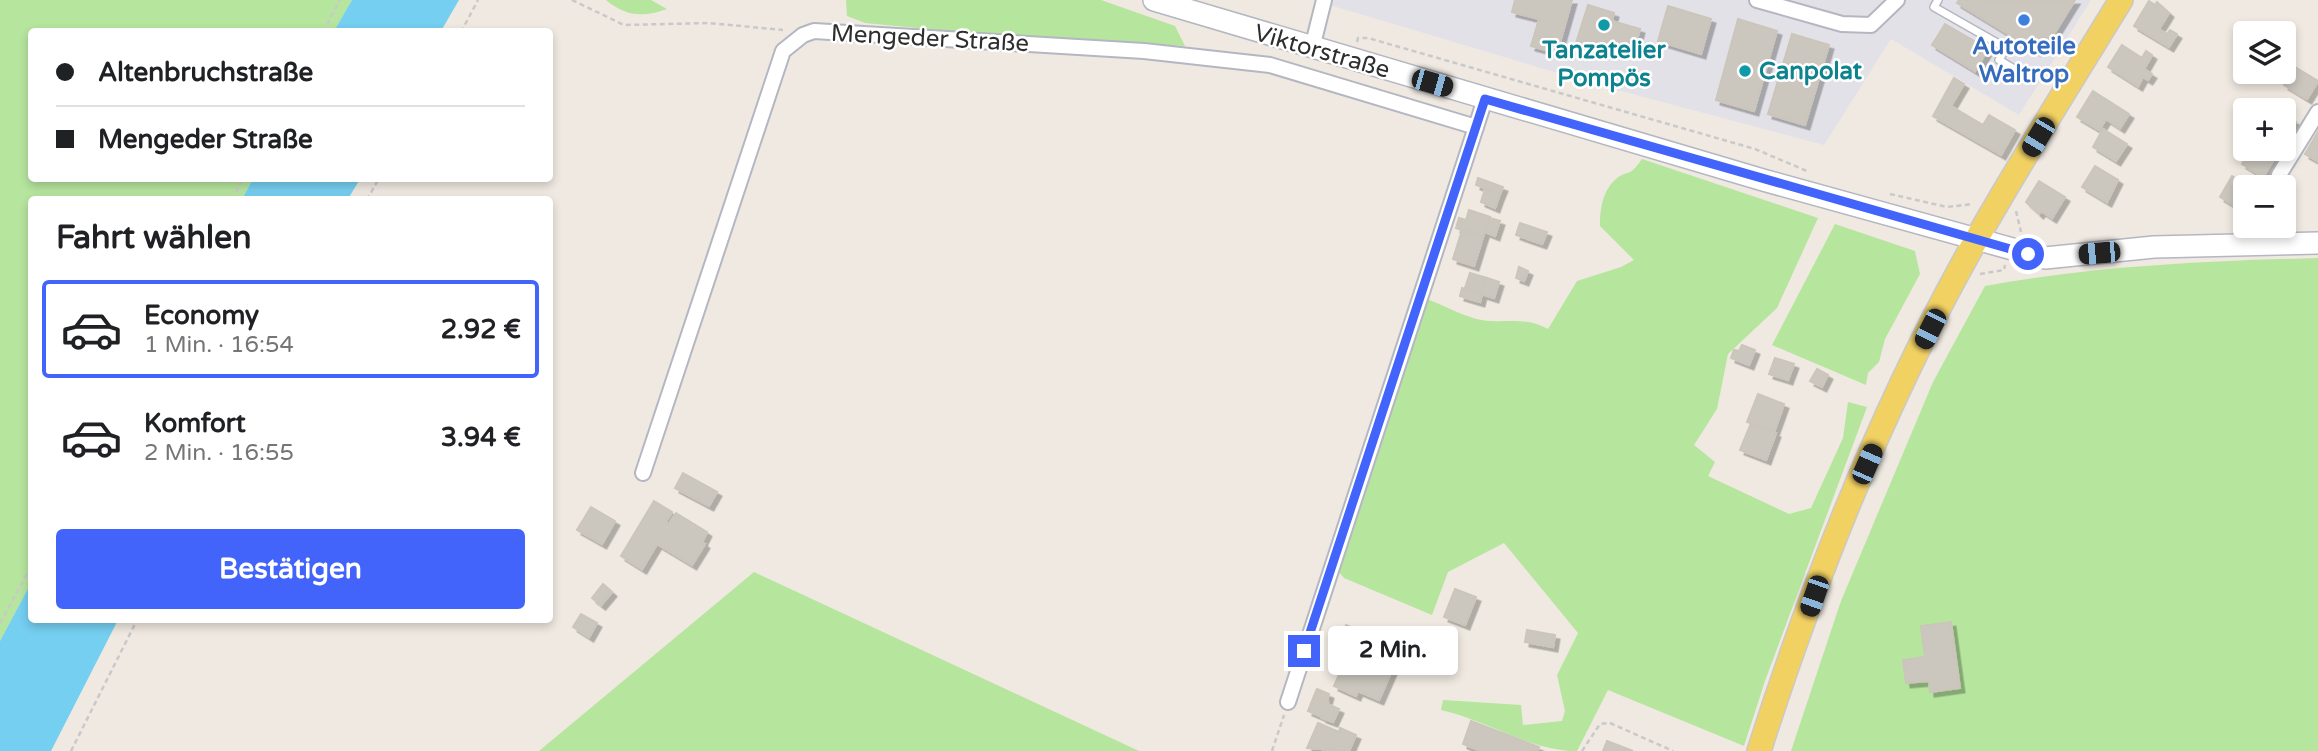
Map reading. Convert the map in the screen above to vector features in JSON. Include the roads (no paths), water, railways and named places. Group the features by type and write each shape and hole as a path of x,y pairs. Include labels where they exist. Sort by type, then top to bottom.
{"main road":[{"name":"Viktorstraße","path":"1154,0 1975,241 2045,258 2154,247 2318,243"},
{"path":"1759,751 1822,573 1857,486 1908,373 1975,241 2121,0"}],"street":[{"path":"1312,48 1324,0"},
{"path":"1757,0 1842,24 1871,25 1897,0"},
{"name":"Mengeder Straße","path":"643,473 783,51 803,35 814,31 988,41 1143,51 1270,65 1476,127"},
{"path":"1288,702 1485,99"},
{"path":"2278,175 2318,112"}],"lane":[{"path":"1938,0 1934,7 2006,48 1999,60 2021,73"}],"water":[{"path":"352,0 459,0 443,28 336,28"},
{"path":"252,182 358,182 350,196 244,196"},
{"path":"28,589 28,623 116,623 51,751 0,751 0,641"}],"place":[{"name":"Autoteile Waltrop","path":"2024,20"},
{"name":"Tanzatelier Pompös","path":"1604,25"},
{"name":"Canpolat","path":"1745,71"}]}
